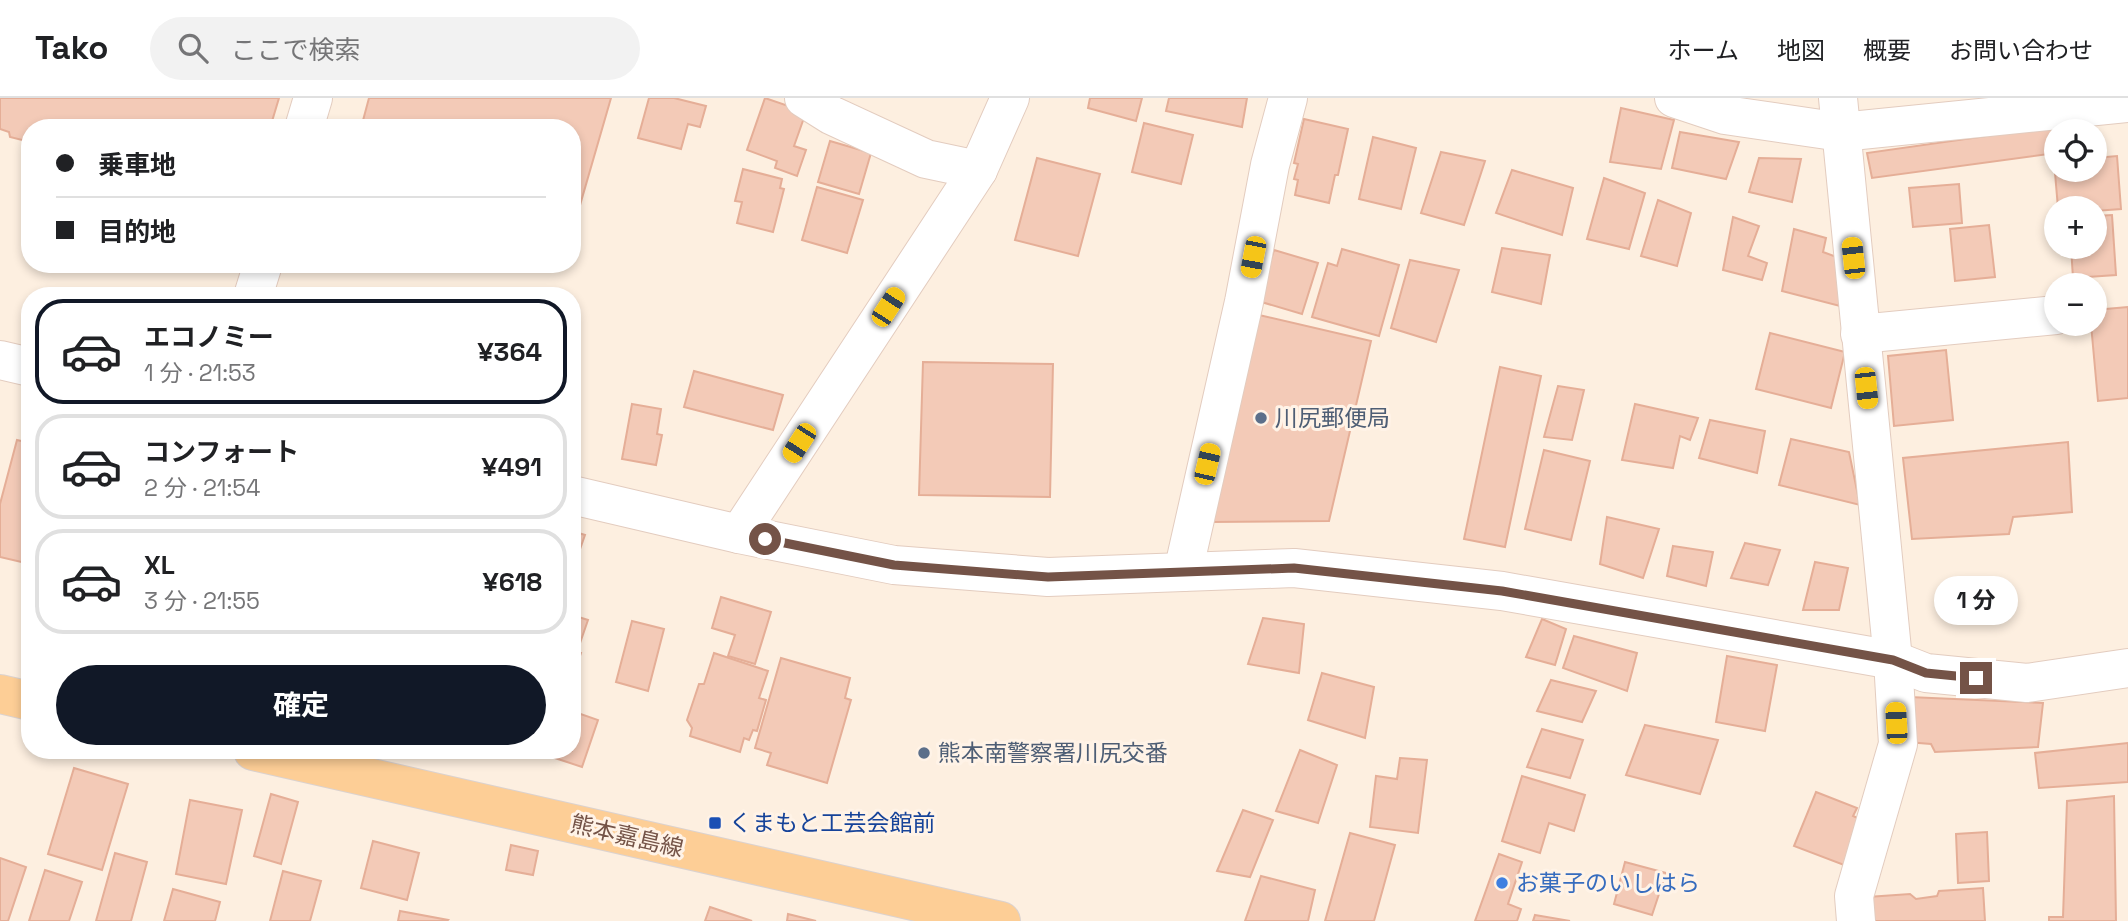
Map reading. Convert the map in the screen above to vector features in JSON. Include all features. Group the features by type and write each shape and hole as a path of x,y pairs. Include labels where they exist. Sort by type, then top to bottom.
{"main road":[{"path":"0,694 21,699"},
{"name":"熊本嘉島線","path":"288,759 1001,921"}],"street":[{"path":"307,119 313,98"},
{"path":"804,98 831,116 926,159 978,170"},
{"path":"739,534 978,170 1010,98"},
{"path":"1183,572 1244,303 1270,165 1288,98"},
{"path":"1674,98 1726,115 1839,115 2128,103"},
{"path":"1839,115 1893,660 1898,744 1854,896 1856,921"},
{"path":"1860,334 2044,315"},
{"path":"0,360 21,365"},
{"path":"581,497 739,534 894,565 1048,577 1294,568 1502,591 1893,660 1926,673 2027,683 2128,668"}],"building":[{"path":"0,98 279,98 273,119 21,119 21,140 10,137 9,132 0,129"},
{"path":"369,98 611,98 581,202 581,119 363,119"},
{"path":"649,98 674,98 706,106 700,127 688,124 681,149 638,138"},
{"path":"765,98 806,112 794,146 806,150 797,176 775,168 777,161 747,150"},
{"path":"1090,98 1142,98 1136,121 1088,108"},
{"path":"1169,98 1247,98 1242,127 1166,111"},
{"path":"1621,108 1674,120 1661,169 1610,162"},
{"path":"1304,119 1348,129 1329,203 1295,195 1298,180 1294,179 1298,164 1294,163"},
{"path":"1144,123 1193,135 1181,184 1132,172"},
{"path":"2044,128 2044,155 1872,178 1867,153"},
{"path":"1680,132 1739,142 1726,179 1672,168"},
{"path":"1373,137 1416,148 1401,209 1359,199"},
{"path":"830,141 871,153 859,194 818,182"},
{"path":"1441,152 1485,161 1464,225 1421,213"},
{"path":"2117,156 2121,209 2107,210 2107,196 2057,196 2056,182 2107,182 2107,157"},
{"path":"1037,158 1100,174 1078,256 1015,240"},
{"path":"1759,158 1801,159 1792,202 1749,192"},
{"path":"743,169 782,179 780,188 784,189 773,232 737,223 742,202 735,201"},
{"path":"1512,170 1573,188 1562,235 1496,213"},
{"path":"1604,178 1645,193 1629,249 1587,239"},
{"path":"1959,184 1962,223 1913,227 1909,188"},
{"path":"817,187 863,200 847,253 802,240"},
{"path":"1658,200 1691,213 1677,266 1641,256"},
{"path":"2107,215 2112,215 2116,275 2073,273 2072,259 2107,259"},
{"path":"1733,217 1759,226 1748,256 1767,263 1762,280 1723,270"},
{"path":"1989,225 1995,277 1955,281 1950,229"},
{"path":"1794,229 1826,238 1823,252 1842,259 1840,306 1782,291"},
{"path":"1502,248 1550,255 1541,304 1492,292"},
{"path":"1342,249 1399,265 1379,336 1312,317 1328,263 1337,266"},
{"path":"1274,250 1318,263 1302,314 1258,301"},
{"path":"1410,260 1459,270 1436,342 1391,328"},
{"path":"2128,307 2128,398 2098,401 2092,336 2107,336 2107,309"},
{"path":"1259,315 1371,341 1329,521 1211,522"},
{"path":"1770,333 1845,352 1831,408 1756,389"},
{"path":"1946,350 1953,420 1894,426 1888,356"},
{"path":"923,362 1053,364 1050,497 919,495"},
{"path":"1500,367 1541,376 1505,547 1464,539"},
{"path":"694,371 783,395 773,430 684,407"},
{"path":"1558,386 1584,390 1572,440 1544,437"},
{"path":"632,404 661,409 657,434 662,435 656,465 622,459"},
{"path":"1635,404 1698,418 1690,440 1680,436 1673,468 1622,460"},
{"path":"1710,420 1765,431 1757,473 1699,458"},
{"path":"1791,439 1849,452 1860,505 1779,485"},
{"path":"17,440 21,441 21,562 0,557 0,504"},
{"path":"2068,442 2072,512 2013,517 2009,534 1912,539 1903,458"},
{"path":"1544,450 1590,461 1571,540 1525,529"},
{"path":"1607,517 1659,529 1643,578 1600,564"},
{"path":"1745,543 1780,550 1768,585 1731,578"},
{"path":"1673,546 1713,552 1706,586 1667,576"},
{"path":"1815,562 1848,568 1839,610 1803,610"},
{"path":"721,597 771,612 755,664 728,656 735,635 712,628"},
{"path":"581,618 588,620 581,640"},
{"path":"1263,618 1304,624 1299,673 1248,664"},
{"path":"1542,619 1566,629 1555,665 1526,657"},
{"path":"632,621 664,629 648,691 616,682"},
{"path":"1574,636 1637,653 1627,691 1563,668"},
{"path":"714,653 768,671 759,698 766,700 757,731 753,730 749,740 744,738 740,752 690,736 692,728 687,720 699,684 704,684"},
{"path":"1727,656 1777,665 1765,731 1716,722"},
{"path":"781,658 850,678 845,698 851,700 827,783 767,765 771,753 755,748"},
{"path":"1322,673 1374,687 1365,738 1308,720"},
{"path":"1551,680 1596,691 1582,722 1537,711"},
{"path":"1909,697 2043,703 2038,747 1935,752 1931,744 1907,742"},
{"path":"581,714 598,720 582,767 558,759 581,759"},
{"path":"1645,725 1718,740 1700,794 1626,775"},
{"path":"1542,729 1583,740 1570,778 1527,767"},
{"path":"2128,743 2128,782 2039,788 2035,753"},
{"path":"1300,750 1337,765 1318,823 1276,811"},
{"path":"1400,758 1427,760 1418,833 1370,827 1376,776 1397,779"},
{"path":"74,768 128,784 102,870 48,854"},
{"path":"1522,776 1585,795 1574,831 1549,823 1540,853 1502,841"},
{"path":"1816,792 1857,808 1853,816 1862,820 1844,865 1794,846"},
{"path":"271,794 298,802 281,864 254,856"},
{"path":"2114,796 2116,921 2049,921 2049,917 2063,917 2067,801"},
{"path":"190,800 242,810 226,884 176,874"},
{"path":"1243,810 1273,820 1250,877 1217,871"},
{"path":"1987,832 1989,881 1958,883 1956,834"},
{"path":"1350,833 1395,845 1374,921 1325,921"},
{"path":"373,841 419,853 407,900 361,888"},
{"path":"511,845 538,851 533,875 506,870"},
{"path":"115,853 147,862 131,921 96,921"},
{"name":"お菓子のいしはら","path":"1499,854 1522,862 1508,904 1521,909 1517,921 1475,921"},
{"path":"0,858 26,867 8,921 0,921"},
{"path":"1625,862 1666,873 1652,915 1614,904"},
{"path":"45,870 82,882 69,921 29,921"},
{"path":"283,871 321,881 310,921 270,921"},
{"path":"1261,876 1315,890 1308,921 1245,921"},
{"path":"1983,888 1985,921 1870,921 1868,897 1910,894 1916,899 1937,896 1939,891"},
{"path":"173,889 220,902 215,921 164,921"},
{"path":"710,907 752,921 705,921"},
{"path":"400,911 448,920 398,921"},
{"path":"788,914 816,921 787,921"},
{"path":"1535,915 1570,921 1533,921"}],"place":[{"name":"川尻郵便局","path":"1261,418"},
{"name":"熊本南警察署川尻交番","path":"924,753"},
{"name":"くまもと工芸会館前","path":"715,823"},
{"name":"お菓子のいしはら","path":"1502,883"}],"route":[{"path":"765,539 894,565 1048,577 1294,568 1502,591 1893,660 1926,673 1976,678"}]}
